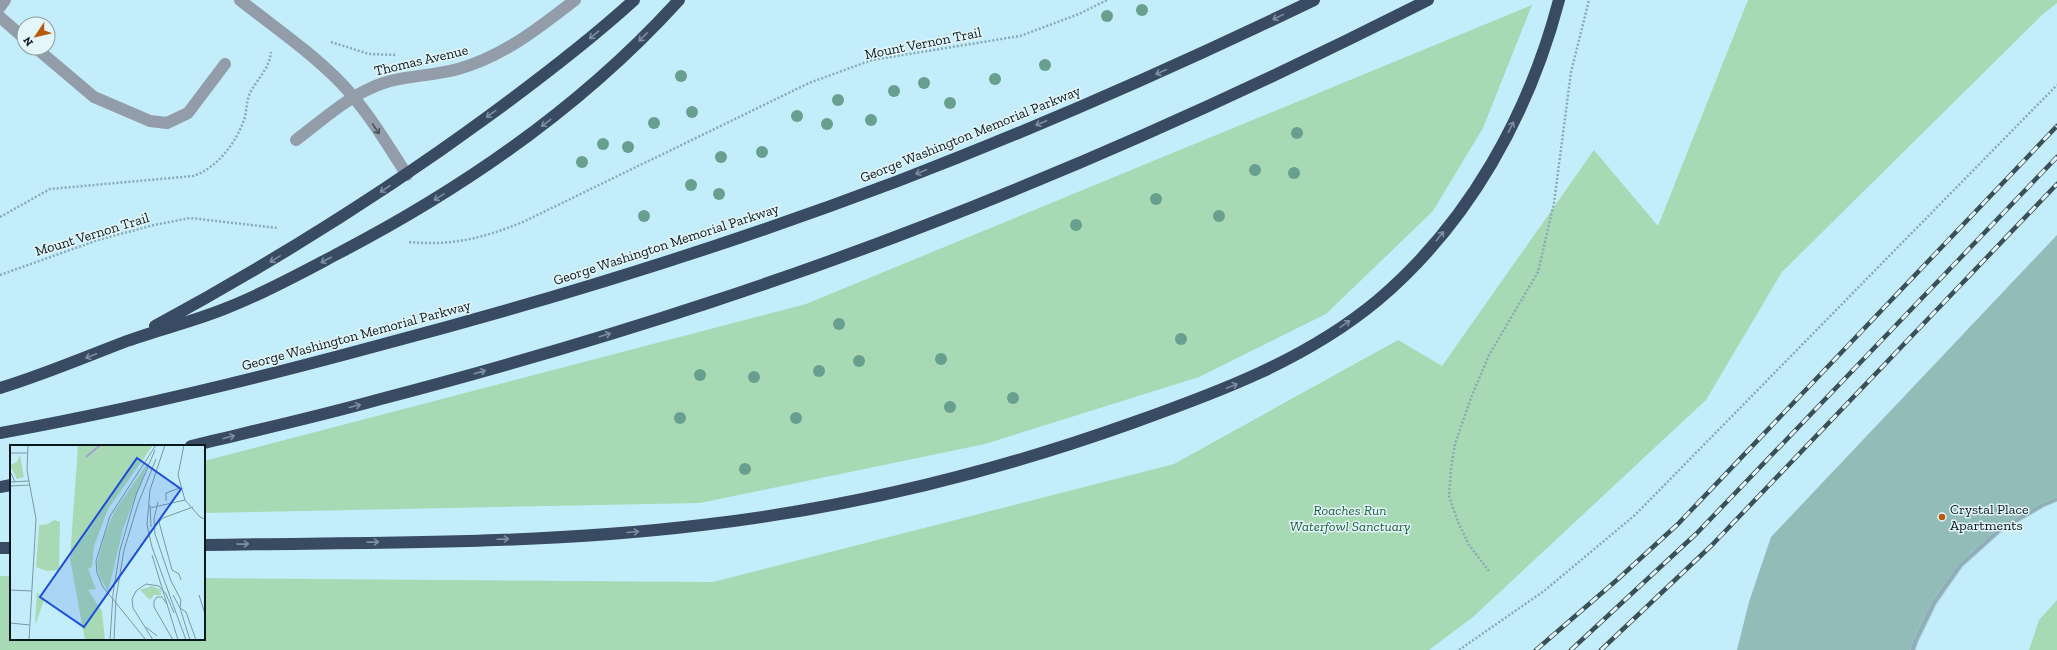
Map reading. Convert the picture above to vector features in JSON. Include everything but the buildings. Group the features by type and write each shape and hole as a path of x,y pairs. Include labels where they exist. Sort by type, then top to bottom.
{"highway":[{"path":"127,341 267,264 407,175 568,56 603,28 634,0"},
{"path":"0,388 127,341 228,308 377,233 476,174 558,114 595,82 675,5 683,0"},
{"name":"George Washington Memorial Parkway","path":"0,433 237,382 348,354 457,325 681,257 898,181 1007,138 1203,53 1314,0"},
{"path":"195,445 375,401 486,370 708,303 814,266 1010,192 1136,139 1240,92 1428,0"},
{"path":"205,544 565,536 698,526 760,518 876,497 987,470 1097,436 1209,395 1278,366 1346,324 1376,301 1404,276 1429,250 1472,194 1511,128 1545,48 1559,0"},
{"path":"0,487 10,485"}],"lane":[{"path":"0,7 5,0"},
{"path":"240,0 328,71 354,97 407,175"},
{"name":"Thomas Avenue","path":"296,140 354,97 386,82 458,69 494,55 531,33 575,0"},
{"path":"0,17 16,31"},
{"path":"45,56 94,97 150,121 167,124 188,112 224,64"}],"path":[{"name":"Mount Vernon Trail","path":"616,177 809,83 872,60 1020,36 1079,14 1107,0"},
{"path":"1488,571 1469,545 1450,496 1452,462 1455,444 1471,398 1489,355 1538,272 1554,202 1571,72 1589,0"},
{"path":"326,38 370,54 400,55"},
{"path":"0,217 50,189 193,176 203,173 231,145 244,120 250,93 271,60 272,50"},
{"path":"1459,650 1544,591 1635,515 2057,85"},
{"name":"Mount Vernon Trail","path":"0,275 98,240 154,225 190,218"}],"green space":[{"name":"Roaches Run Waterfowl Sanctuary","path":"1748,0 2057,0 2057,3 2042,15 1782,272 1706,400 1473,617 1429,650 0,650 0,576 10,576 10,640 205,640 205,578 713,582 1174,464 1398,340 1442,366 1594,150 1658,226"},
{"path":"1532,5 1483,128 1433,211 1326,314 1199,377 985,444 700,503 205,513 205,461 806,304"},
{"path":"2057,600 2057,650 2029,650 2039,620"}],"railway":[{"path":"1536,650 1618,579 1678,524 2057,126"},
{"path":"1571,650 1697,533 2057,157"},
{"path":"1601,650 1712,545 2057,184"}],"place":[{"name":"Crystal Place Apartments","path":"1942,517"}]}
